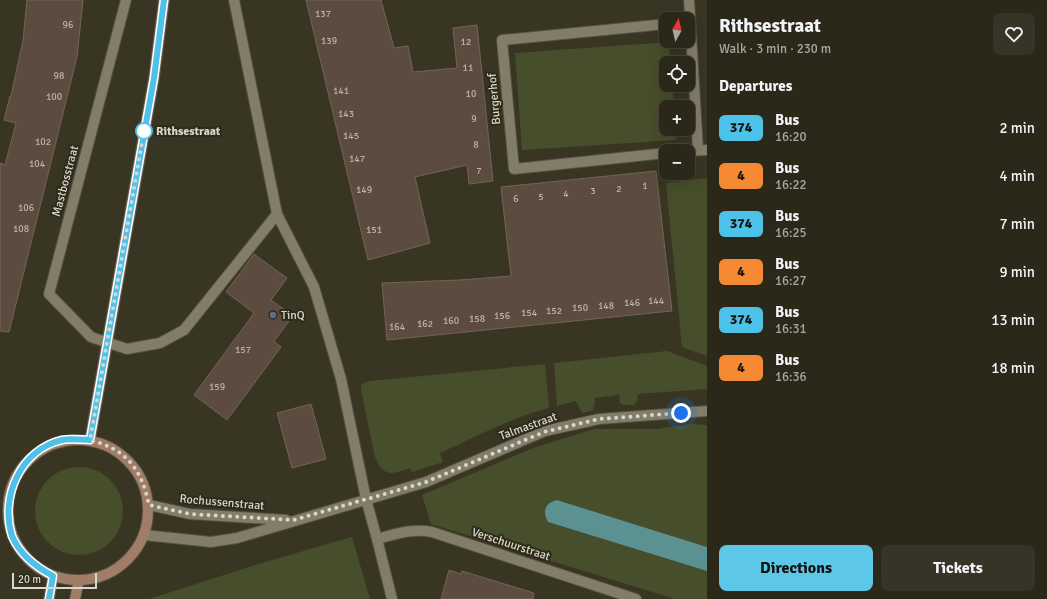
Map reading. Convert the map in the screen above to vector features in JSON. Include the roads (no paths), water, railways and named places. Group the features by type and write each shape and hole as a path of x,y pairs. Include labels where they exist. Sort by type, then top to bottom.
{"street":[{"name":"Mastbosstraat","path":"126,0 49,294 90,337 127,349 160,343 184,330 277,214"},
{"path":"90,440 154,78 164,0"},
{"path":"234,0 277,214 314,287 341,379 366,500 392,599"},
{"path":"689,0 689,12"},
{"name":"Burgerhof","path":"659,25 502,40 514,169 659,154"},
{"path":"691,48 698,150"},
{"name":"Talmastraat","path":"366,500 426,482 544,432 599,419 707,411"},
{"path":"63,440 90,440 102,443 114,449 127,459 138,471 145,487 149,505 148,520 144,535 138,548 129,559 118,568 99,577 79,580 53,576 36,567 22,553 4,518 7,505 5,492 26,461 43,448 63,440"},
{"name":"Rochussenstraat","path":"144,535 211,542 237,538 366,500"},
{"name":"Rochussenstraat","path":"149,505 190,514 294,520"},
{"name":"Verschuurstraat","path":"377,539 409,531 421,530 432,532 636,599"},
{"path":"49,599 53,576"},
{"path":"75,599 79,580"}],"water":[{"path":"557,500 707,547 707,571 548,522 545,514 547,505"}],"place":[{"name":"Rithsestraat","path":"144,131"},
{"name":"TinQ","path":"273,315"}]}
